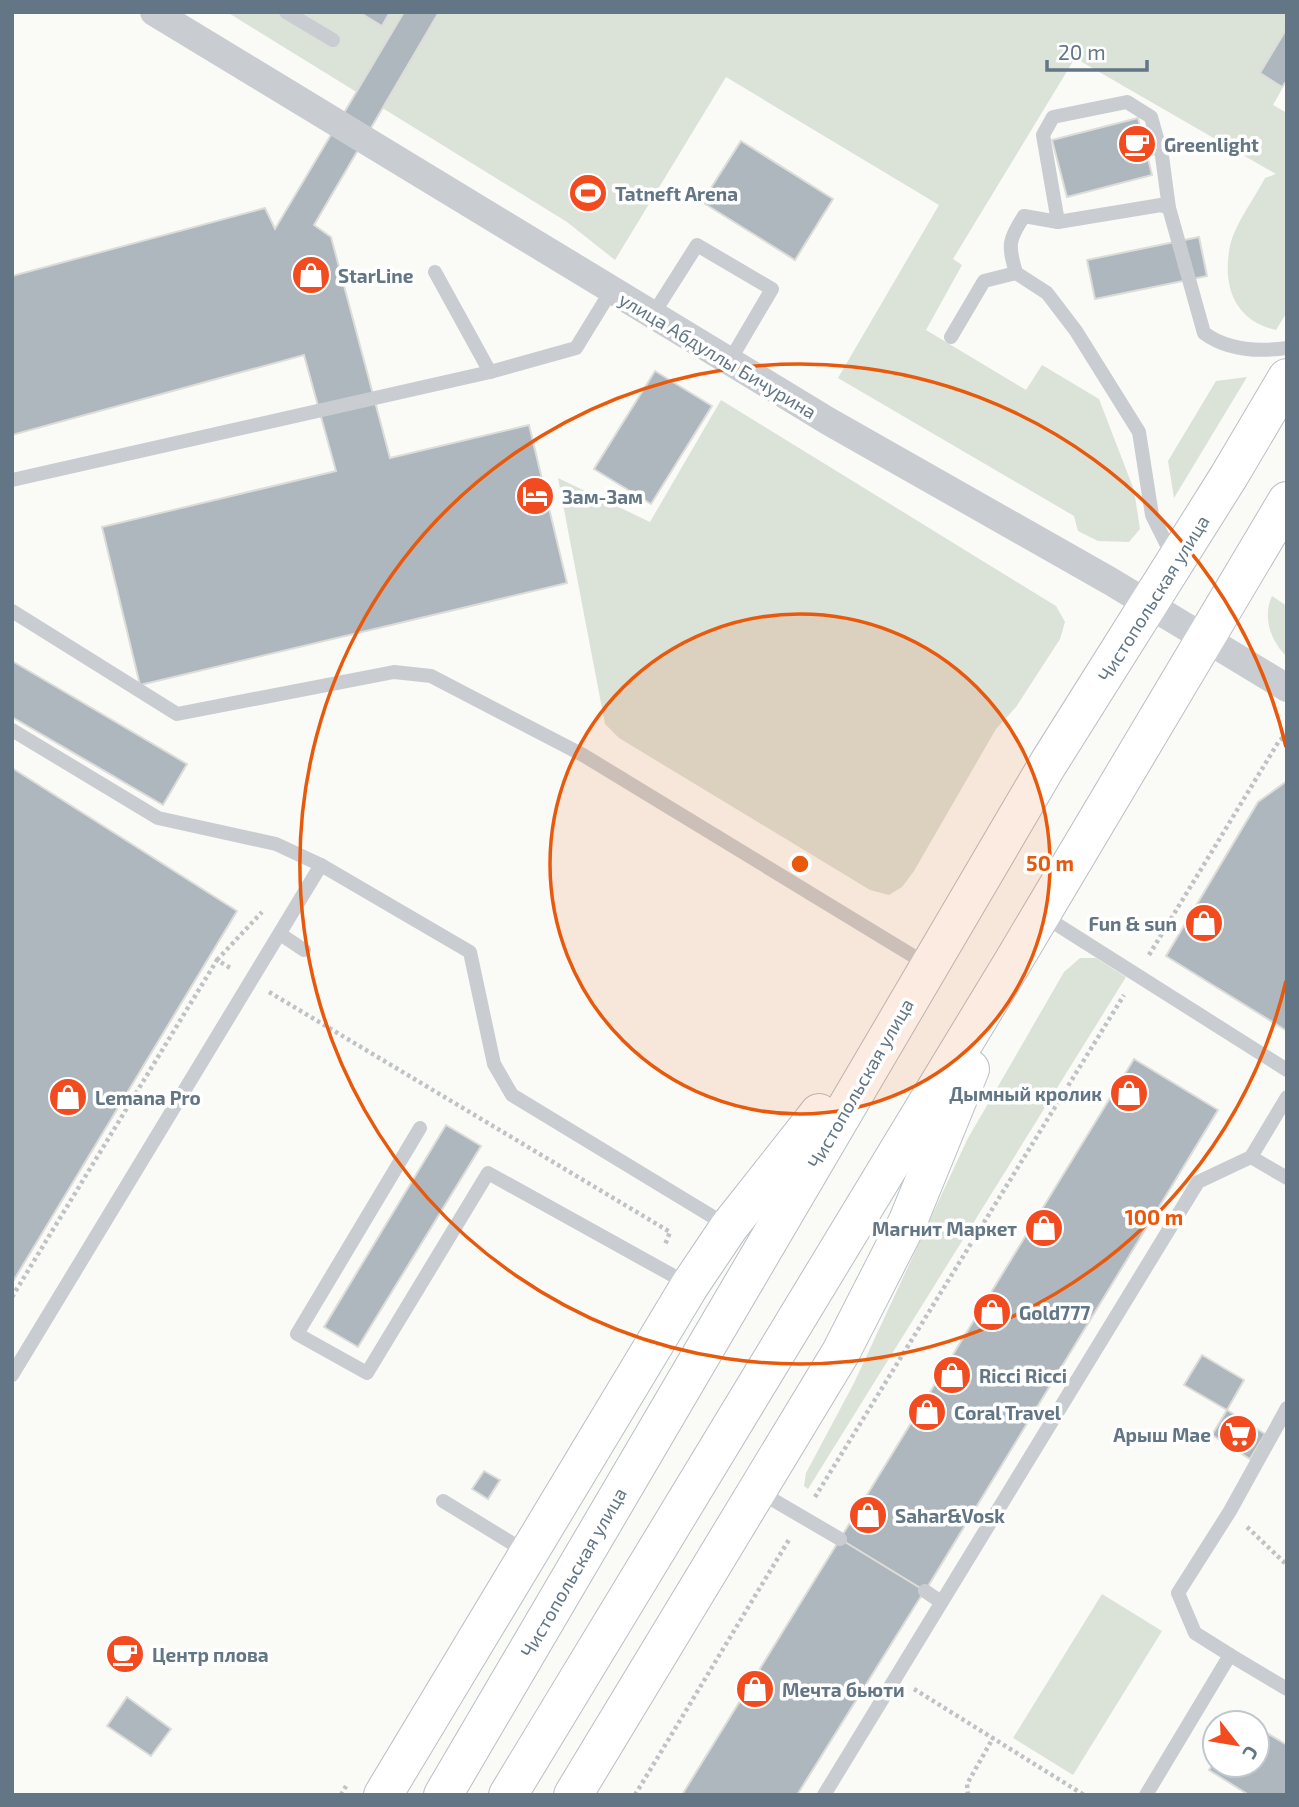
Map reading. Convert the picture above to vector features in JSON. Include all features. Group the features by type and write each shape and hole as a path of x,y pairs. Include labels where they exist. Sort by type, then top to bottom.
{"main road":[{"name":"Чистопольская улица","path":"443,1795 1048,764 1230,477 1287,378"},
{"path":"508,1795 1014,960 1287,501"},
{"path":"573,1795 841,1352 908,1221 1014,960"},
{"path":"383,1795 690,1285 729,1227 909,999"}],"street":[{"name":"улица Абдуллы Бичурина","path":"154,12 729,362 1287,688"}],"lane":[{"path":"286,12 333,40"},
{"path":"1058,222 1043,135 1054,117 1127,102 1151,117 1162,156 1170,208 1204,333 1219,344 1267,351 1287,348"},
{"path":"1170,208 1161,205 1058,222 1024,216 1010,242 1016,273 1047,293 1076,331 1139,432 1152,515 1175,561"},
{"path":"652,316 697,246 772,289 729,362"},
{"path":"436,272 490,372"},
{"path":"951,337 984,281 1016,273"},
{"path":"12,480 490,372 576,348 611,291"},
{"path":"12,611 177,714 394,672 431,676 583,755 853,922 930,966"},
{"path":"12,730 158,818 276,845 321,865 470,952 495,1064 512,1096 729,1227"},
{"path":"12,1375 321,865"},
{"path":"1041,915 1137,973 1287,1070"},
{"path":"280,934 304,950"},
{"path":"824,1795 1198,1182 1251,1157 1287,1097"},
{"path":"420,1128 296,1334 367,1373 488,1173 690,1285"},
{"path":"1251,1157 1287,1178"},
{"path":"1287,1408 1230,1510 1178,1593 1195,1633 1287,1689"},
{"path":"757,1491 840,1539"},
{"path":"443,1500 529,1554"},
{"path":"925,1591 941,1602"},
{"path":"1146,1795 1230,1656"}],"path":[{"path":"635,1795 1279,741 1287,734"},
{"path":"12,1297 217,960 670,1232"},
{"path":"1230,1510 1287,1565"},
{"path":"895,1678 1084,1795"},
{"path":"968,1795 967,1784 993,1738"}],"shaded area":[{"name":"Tatneft Arena","path":"227,12 1287,12 1287,80 1273,105 1287,113 1287,312 1276,330 1250,319 1234,299 1228,274 1230,246 1236,229 1265,178 1276,174 1075,58 953,259 962,265 926,330 1026,390 1042,365 1099,399 1134,490 1140,529 1129,542 1098,541 1078,531 1074,516 838,378 939,205 726,77 615,260 567,222"},
{"path":"1247,377 1174,498 1168,461 1216,381"},
{"path":"721,400 1056,606 1065,622 1060,639 1016,707 996,729 914,871 902,887 889,895 870,890 619,738 605,724 558,478 650,522"},
{"path":"1272,596 1287,606 1287,657 1276,644 1268,621"},
{"path":"1080,958 1096,958 1126,977 808,1489 804,1486 806,1473 854,1383 967,1140 1064,972"},
{"path":"1102,1594 1162,1631 1073,1775 1013,1738"}],"building":[{"path":"359,12 390,12 382,26"},
{"path":"404,12 439,12 314,225 331,237 390,458 529,425 567,583 140,685 102,527 336,471 304,355 12,435 12,276 265,208 275,229"},
{"path":"1287,28 1287,80 1282,87 1260,73"},
{"path":"1138,118 1152,175 1067,197 1052,140"},
{"path":"741,141 833,199 795,260 702,202"},
{"path":"1199,237 1207,276 1095,299 1087,260"},
{"path":"655,371 712,406 651,504 594,469"},
{"path":"12,661 187,764 163,805 12,717"},
{"name":"Lemana Pro","path":"12,768 237,911 12,1283"},
{"path":"1287,781 1287,1031 1166,956 1258,802"},
{"path":"1134,1059 1218,1110 925,1591 840,1539"},
{"path":"446,1125 481,1146 358,1347 324,1327"},
{"path":"1202,1355 1244,1380 1227,1410 1184,1385"},
{"name":"Арыш Мае","path":"1227,1410 1265,1434 1250,1459 1212,1435"},
{"path":"484,1471 500,1480 488,1499 472,1489"},
{"path":"840,1539 925,1591 797,1795 682,1795"},
{"path":"127,1697 171,1729 151,1756 107,1726"},
{"path":"1271,1735 1287,1745 1287,1795 1249,1795 1223,1779 1271,1779"}],"place":[{"name":"Greenlight","path":"1137,144"},
{"name":"Tatneft Arena","path":"588,193"},
{"name":"StarLine","path":"311,275"},
{"name":"Зам-Зам","path":"535,496"},
{"name":"Fun & sun","path":"1204,923"},
{"name":"Дымный кролик","path":"1129,1093"},
{"name":"Lemana Pro","path":"68,1097"},
{"name":"Магнит Маркет","path":"1044,1228"},
{"name":"Gold777","path":"992,1312"},
{"name":"Ricci Ricci","path":"952,1375"},
{"name":"Coral Travel","path":"927,1412"},
{"name":"Арыш Мае","path":"1238,1434"},
{"name":"Sahar&Vosk","path":"868,1515"},
{"name":"Центр плова","path":"125,1654"},
{"name":"Мечта бьюти","path":"755,1689"}]}
